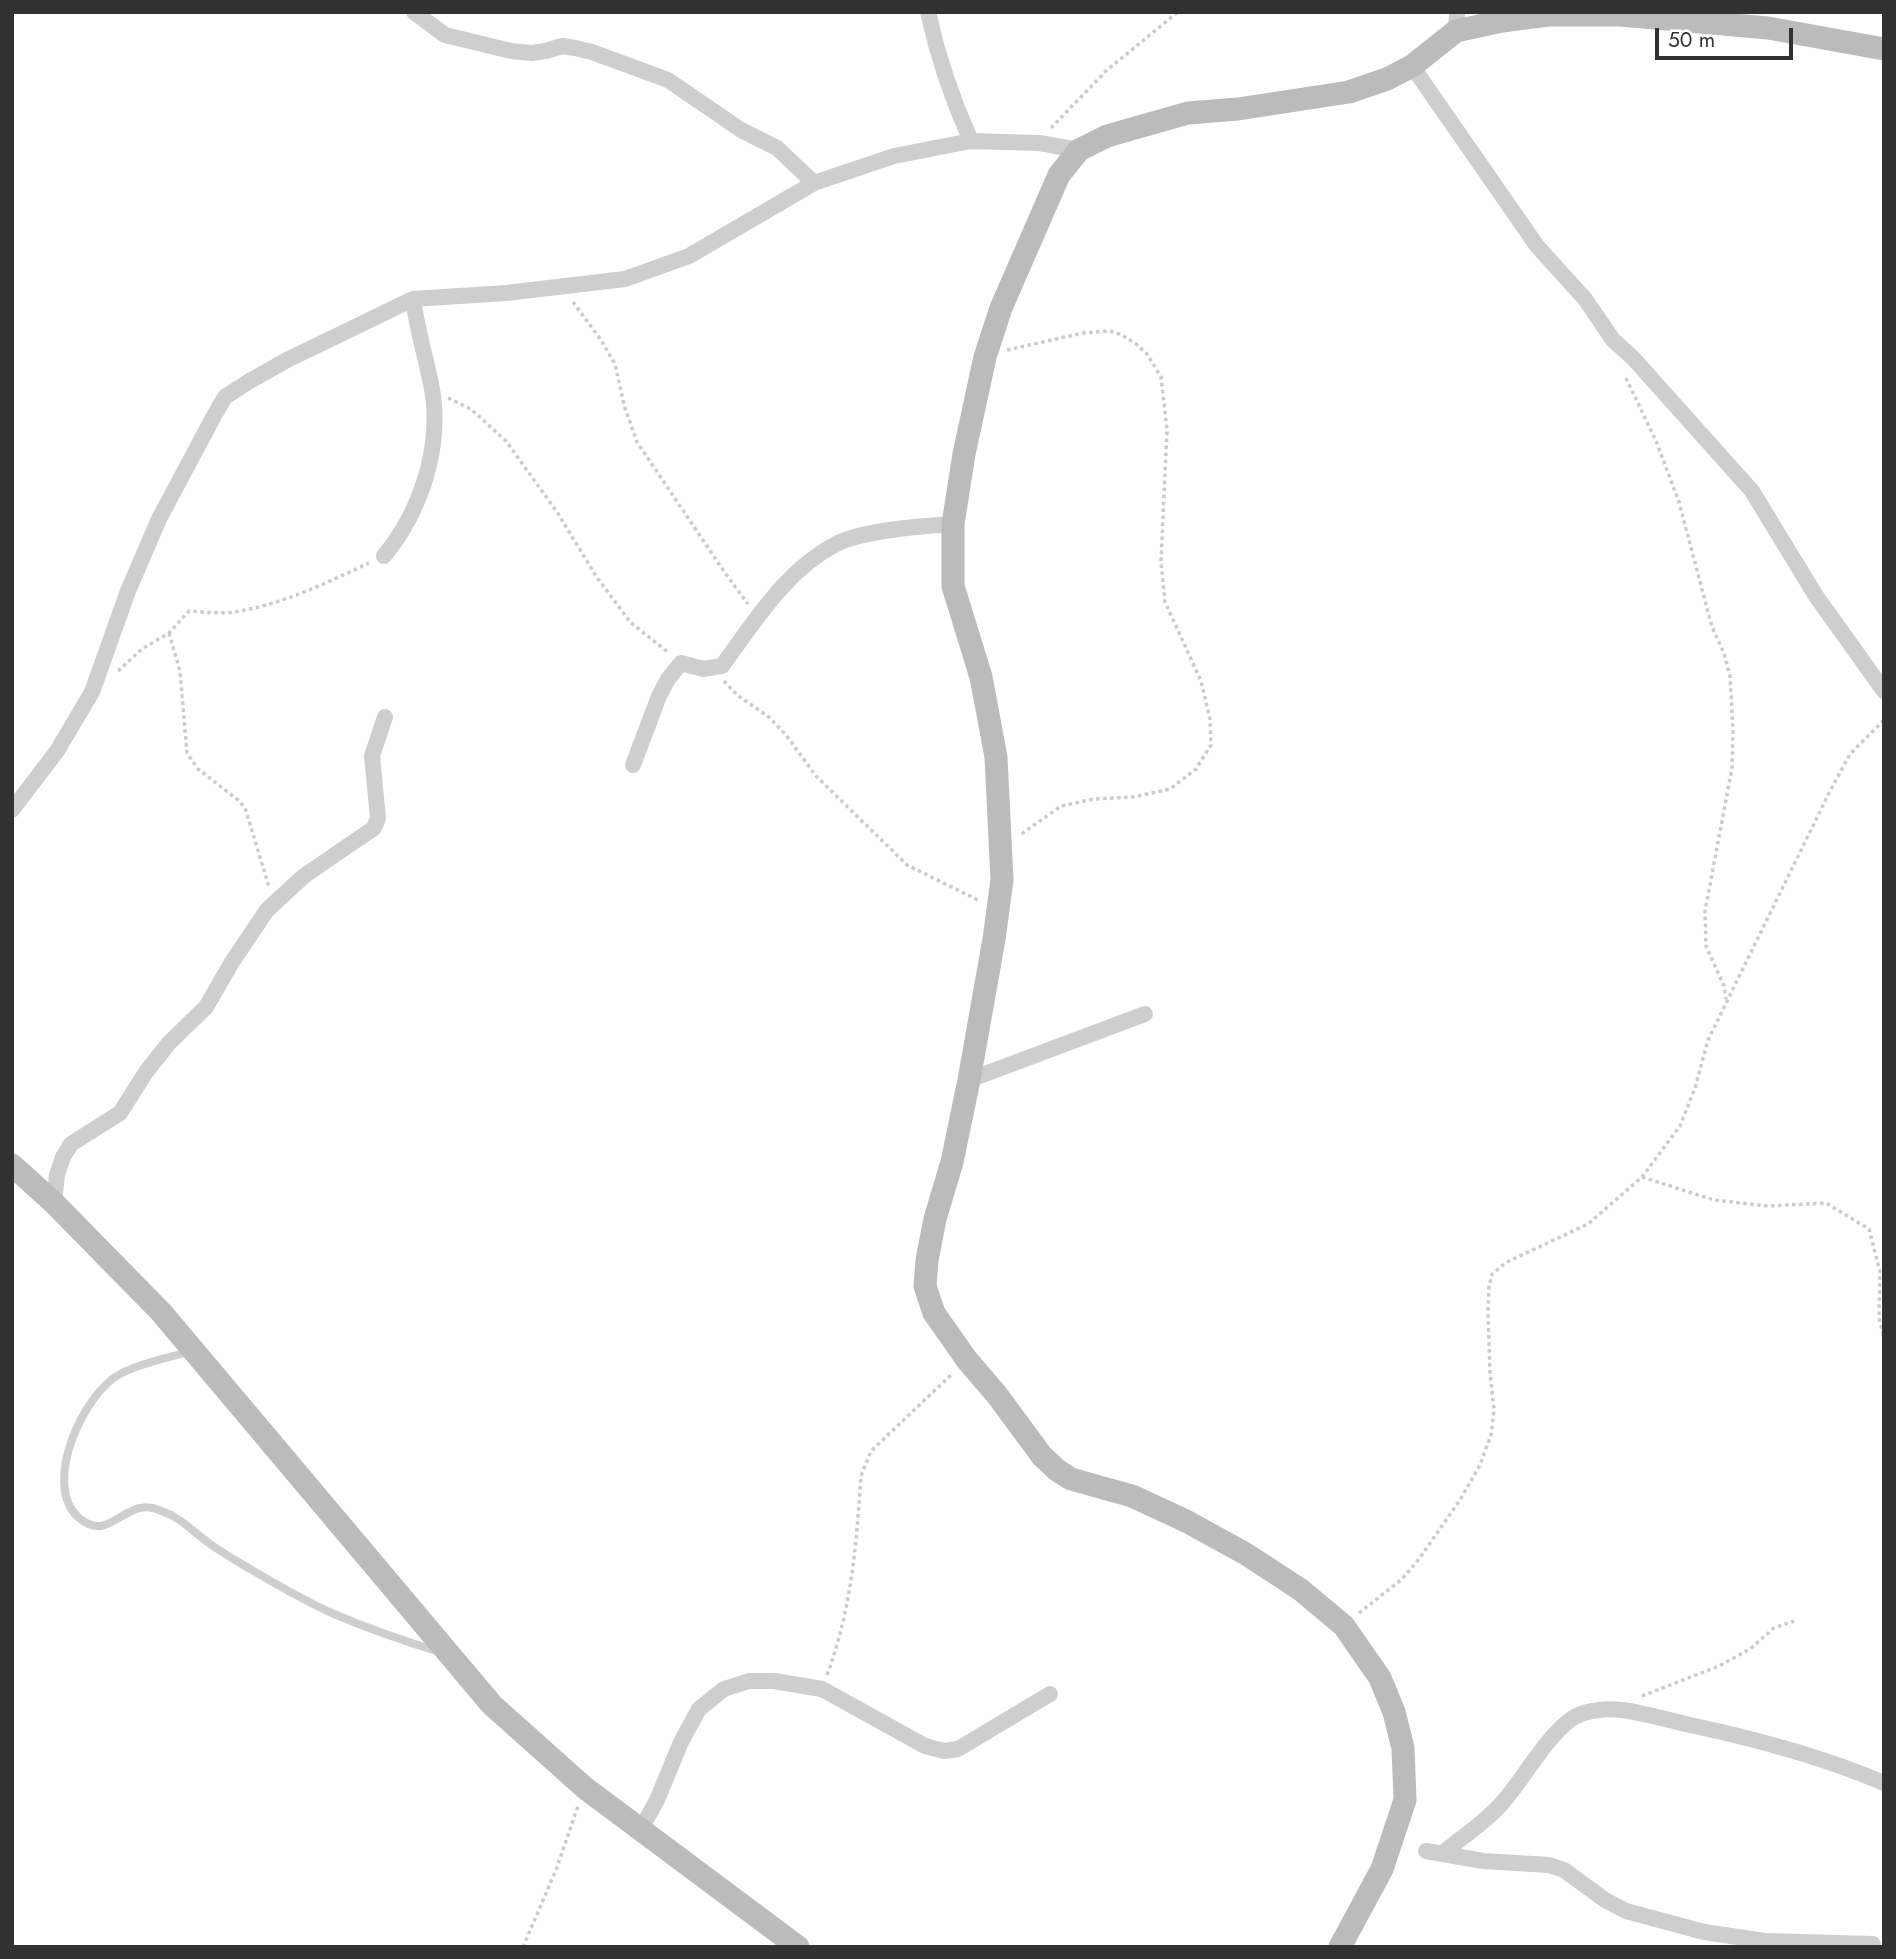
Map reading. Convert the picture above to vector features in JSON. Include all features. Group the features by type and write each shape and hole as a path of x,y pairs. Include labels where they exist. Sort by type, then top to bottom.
{"street":[{"path":"414,12 445,35 511,51 539,52 562,46 575,48 668,80 741,130 777,148 814,183"},
{"path":"928,12 937,54 955,106 971,141"},
{"path":"1340,1947 1382,1869 1405,1800 1403,1748 1394,1712 1380,1678 1344,1626 1301,1590 1246,1554 1186,1521 1132,1496 1071,1479 1057,1470 1042,1456 967,1360 934,1313 925,1286 935,1219 952,1162 969,1080 1002,880 1000,797 989,715 981,677 953,586 953,524 964,454 985,357 1001,308 1059,175 1079,150 1107,136 1188,113 1238,109 1349,92 1387,79 1412,66 1456,22 1502,21 1548,15 1621,15 1768,28 1884,49"},
{"path":"1412,66 1537,246 1585,299 1613,340 1633,358 1752,491 1816,596 1884,691"},
{"path":"12,810 57,751 92,692 128,590 159,519 225,397 287,360 413,299 506,293 625,279 689,256 814,183 894,156 971,141 1039,143 1079,150"},
{"path":"384,556 405,526 420,494 427,472 433,422 432,391 413,299"},
{"path":"633,765 659,696 681,663 703,668 722,666 774,593 797,572 838,543 910,527 953,524"},
{"path":"54,1203 57,1175 71,1144 120,1113 146,1072 206,1007 250,933 274,903 304,876 374,828 378,818 372,756 385,717"},
{"path":"969,1080 1145,1014"},
{"path":"12,1166 54,1203 161,1312 492,1705 585,1788 798,1947"},
{"path":"641,1829 666,1781 691,1722 699,1709 724,1689 749,1681 774,1681 822,1689 925,1746 944,1751 958,1749 1050,1694"},
{"path":"1873,1944 1765,1941 1704,1932 1626,1910 1605,1900 1564,1870 1549,1865 1483,1861 1434,1852 1486,1822 1556,1733 1573,1718 1591,1712 1620,1710 1752,1738 1851,1769 1884,1783"}],"lane":[{"path":"193,1350 119,1374 102,1389 88,1407 65,1463 64,1491 72,1510 87,1524 99,1527 113,1523 141,1507 156,1509 177,1518 208,1543 245,1566 333,1614 449,1655"}],"path":[{"path":"1039,143 1074,102 1107,70 1178,12"},
{"path":"561,286 601,340 615,364 624,405 637,442 725,573 758,617"},
{"path":"985,357 1032,343 1083,333 1110,331 1136,344 1147,354 1161,376 1167,430 1161,562 1165,602 1201,681 1210,719 1211,745 1196,769 1170,789 1133,797 1094,799 1061,806 1001,845"},
{"path":"1625,376 1656,441 1675,492 1712,627 1724,653 1730,676 1734,749 1732,768 1705,911 1706,946 1724,986 1726,1001"},
{"path":"432,391 471,409 506,441 557,512 596,576 631,622 681,663"},
{"path":"92,692 158,638 169,633 189,611 232,612 265,605 328,582 384,556"},
{"path":"169,633 180,671 187,754 198,769 245,808 274,903"},
{"path":"722,666 722,678 737,695 768,717 786,735 816,775 907,865 998,910"},
{"path":"1344,1626 1402,1579 1419,1559 1460,1500 1480,1465 1490,1435 1494,1410 1488,1312 1492,1274 1507,1262 1588,1224 1642,1177 1680,1126 1695,1087 1708,1040 1829,793 1850,754 1884,720"},
{"path":"1642,1177 1714,1200 1768,1206 1826,1203 1869,1229 1880,1272 1880,1318 1884,1338"},
{"path":"822,1689 839,1644 851,1593 861,1476 865,1462 872,1451 967,1360"},
{"path":"1620,1710 1643,1695 1719,1666 1750,1648 1774,1628 1794,1621"},
{"path":"523,1947 556,1870 585,1788"}]}
